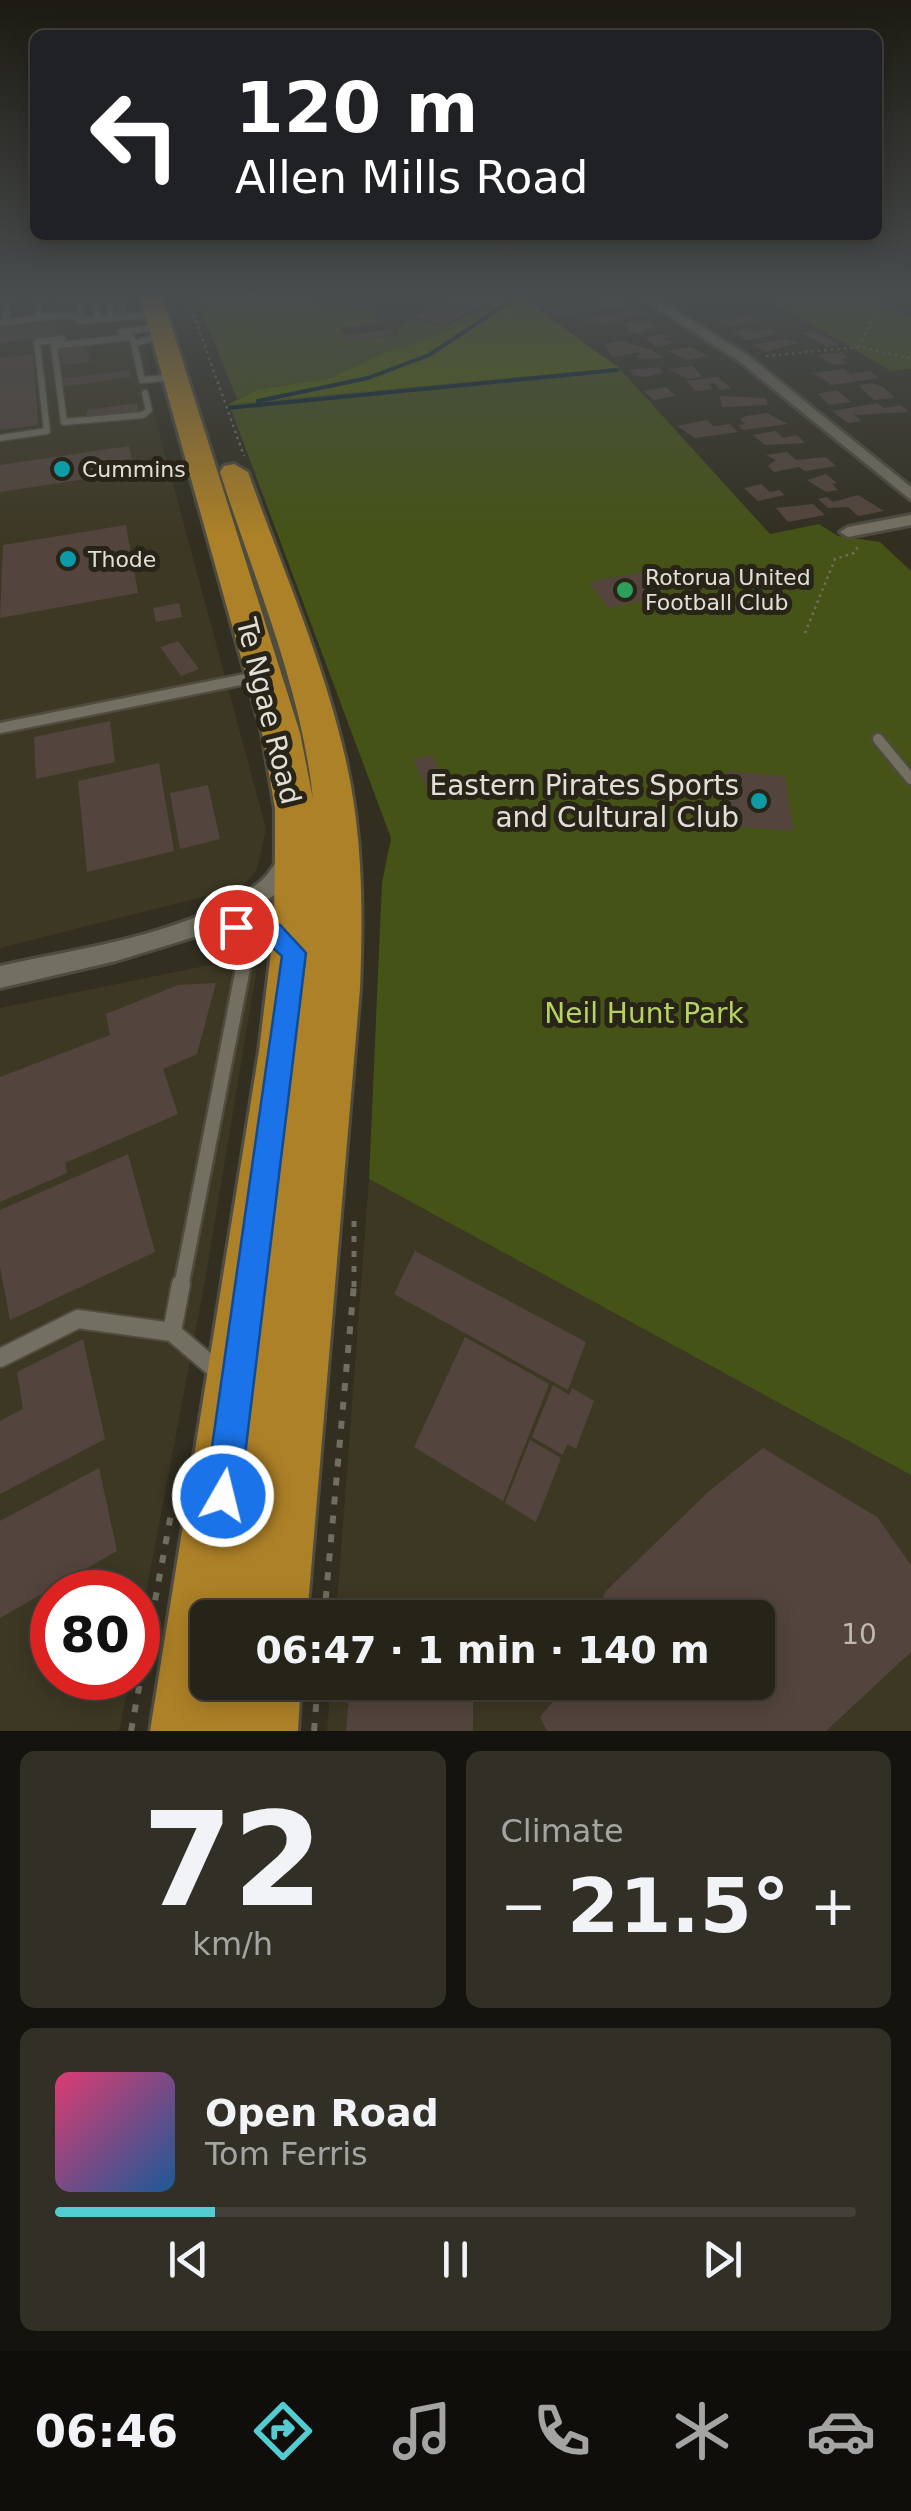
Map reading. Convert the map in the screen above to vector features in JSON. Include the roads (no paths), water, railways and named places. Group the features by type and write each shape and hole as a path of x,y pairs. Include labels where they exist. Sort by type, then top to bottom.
{"highway":[{"name":"Te Ngae Road","path":"177,377 288,771 300,928 336,989 274,1600"},
{"name":"Te Ngae Road","path":"181,377 316,714 334,815 300,928 187,1731"},
{"path":"260,1731 263,1700"}],"street":[{"path":"765,377 911,496"},
{"path":"848,532 911,520"},
{"path":"0,978 202,926 262,897 285,873 296,847"},
{"path":"202,926 300,928"}],"lane":[{"path":"0,438 47,431 41,377"},
{"path":"58,377 64,422 144,415 149,410 145,394"},
{"path":"0,728 264,675"},
{"path":"878,739 911,779"},
{"path":"172,1332 244,962 234,937 202,926"},
{"path":"0,1358 78,1319 172,1332 238,1388"}],"waterway":[{"path":"258,401 371,377"},
{"path":"227,408 547,377"}],"place":[{"name":"Cummins","path":"62,469"},
{"name":"Thode","path":"68,559"},
{"name":"Rotorua United Football Club","path":"625,590"},
{"name":"Eastern Pirates Sports and Cultural Club","path":"759,801"}],"park label":[{"name":"Neil Hunt Park","path":"644,1013"}]}
